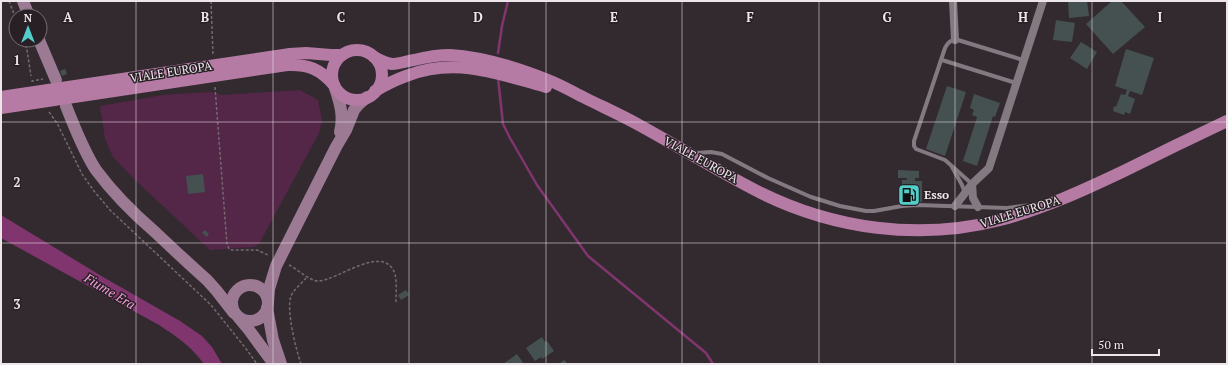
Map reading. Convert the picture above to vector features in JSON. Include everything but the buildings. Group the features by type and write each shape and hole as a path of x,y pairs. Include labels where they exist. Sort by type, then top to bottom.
{"main road":[{"name":"VIALE EUROPA","path":"1,108 235,67 306,52 342,55 350,51 361,50 385,62 393,64 423,57 459,56 478,59 519,70 548,80 623,116 753,189 785,204 825,218 868,227 902,230 938,230 1000,220 1053,203 1227,121"},
{"path":"335,86 332,77 332,69 336,61 342,55"},
{"path":"371,94 378,87 382,77 380,66 374,57"},
{"name":"VIALE EUROPA","path":"1,97 235,67 301,65 308,66 320,72 342,95 352,99 362,99 397,79 417,72 439,68 463,67 506,75 586,98"}],"street":[{"path":"953,1 955,40"},
{"path":"955,206 972,184 989,168 1043,1"},
{"path":"42,48 56,80"},
{"path":"335,86 342,115 341,127 336,146"},
{"path":"276,266 262,279 254,284 244,286 233,296 232,301 236,315 243,320 255,321 265,314 276,266 336,146 346,130 356,107 371,94"},
{"path":"66,106 86,153 95,169 132,212 216,290 249,330 274,364"},
{"path":"972,184 973,198 978,207"},
{"path":"206,280 226,287 253,285 264,291 267,296 273,340 281,364"}],"lane":[{"path":"972,184 948,162 916,149 914,146 914,141 947,45 955,40 1023,60"},
{"path":"942,60 1016,83"},
{"path":"690,154 711,152 719,153 768,178 811,197 853,208 874,211 908,206 1007,208 1053,203"},
{"path":"948,162 958,178 965,194"}],"path":[{"path":"211,1 214,57"},
{"path":"26,48 31,76"},
{"path":"215,83 227,245 230,250 257,250 268,255"},
{"path":"289,265 317,281 365,264 383,262 391,268 395,274 396,302"},
{"path":"301,364 294,338 290,299 294,292 308,277"}],"shaded area":[{"path":"300,90 318,100 322,120 319,133 259,244 254,247 210,250 135,180 113,157 105,139 100,106 163,95 210,92 222,95"}],"water":[{"name":"Fiume Era","path":"1,215 103,277 180,321 202,336 212,347 222,364 204,364 189,347 159,325 1,238"}],"waterway":[{"path":"498,53 508,1"},
{"path":"498,78 503,124 510,138 537,185 588,256 706,353 713,364"}],"place":[{"name":"Esso","path":"909,195"}]}
